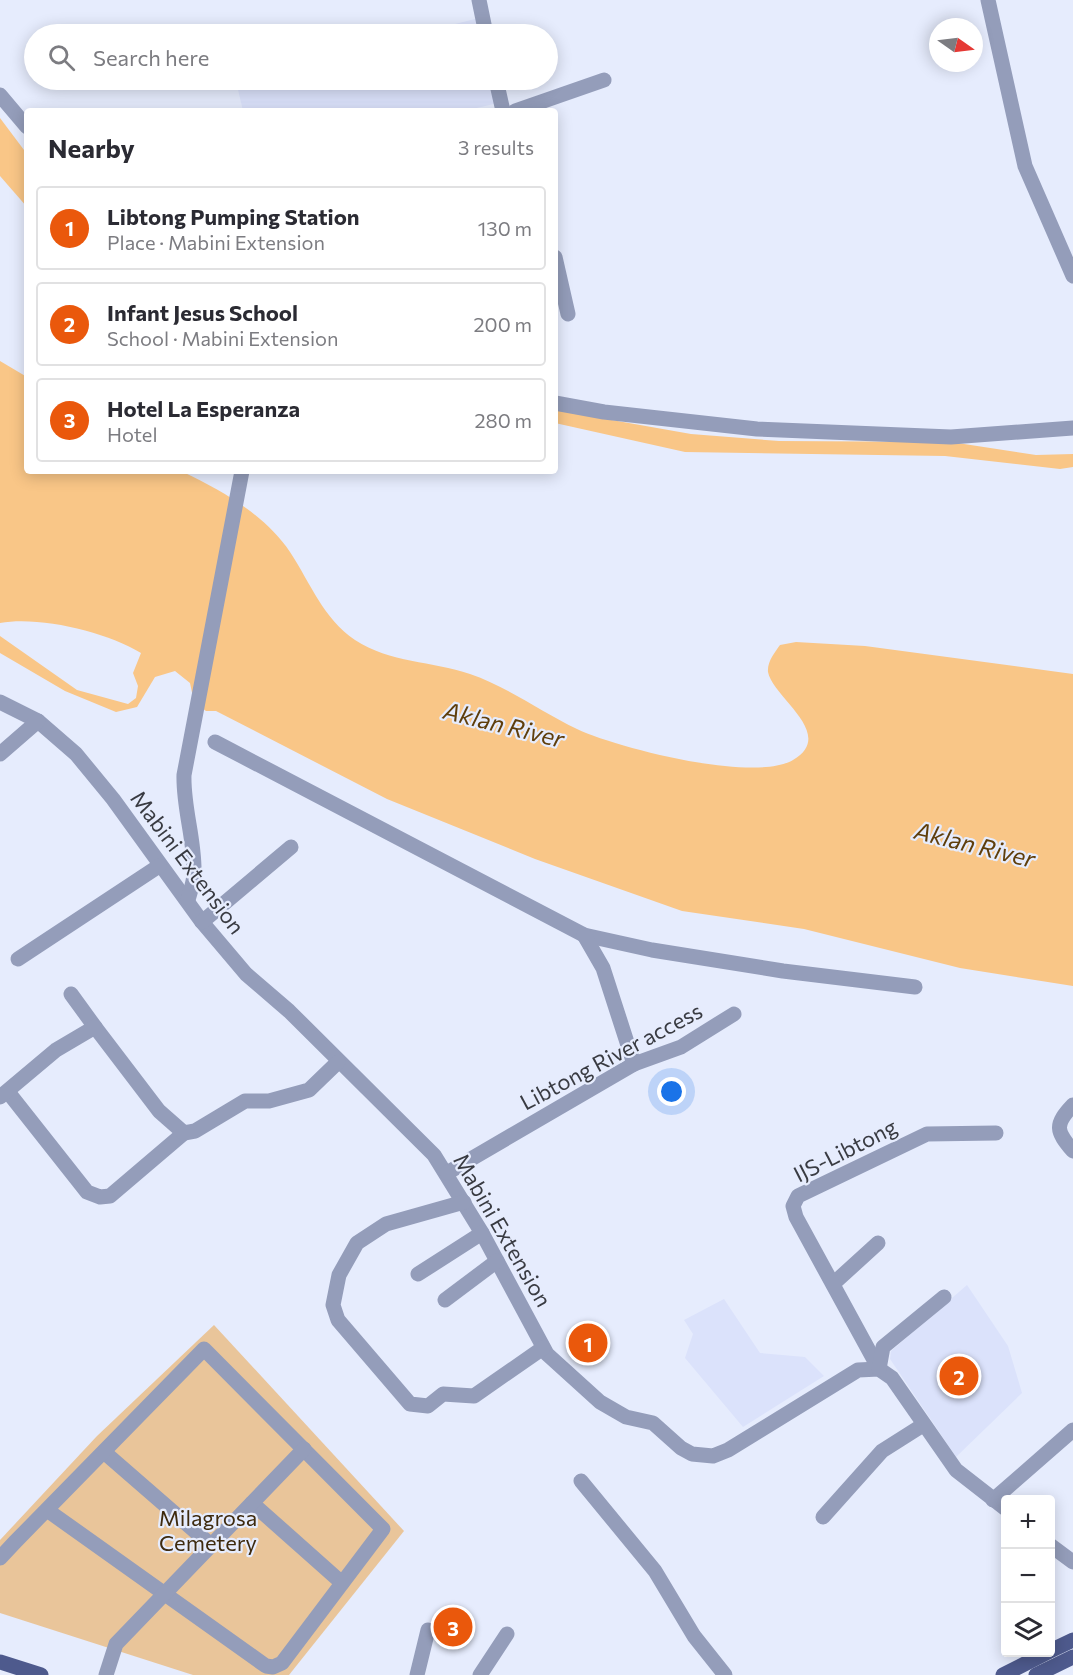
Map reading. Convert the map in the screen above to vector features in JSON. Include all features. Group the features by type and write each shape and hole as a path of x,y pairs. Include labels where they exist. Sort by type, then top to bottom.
{"main road":[{"path":"1055,1649 1073,1640"},
{"path":"1036,1675 1073,1656"},
{"path":"1003,1675 1039,1657"},
{"path":"0,1662 41,1675"}],"street":[{"path":"479,0 484,24"},
{"path":"988,0 1025,166 1073,276"},
{"path":"524,108 604,80"},
{"path":"498,90 502,108"},
{"path":"0,95 24,123"},
{"path":"558,270 568,314"},
{"path":"558,404 604,412 757,429 951,437 1073,428"},
{"path":"188,900 194,875 192,842 183,801 184,784 241,474"},
{"name":"Mabini Extension","path":"0,702 38,721 76,754 113,799 159,866 188,900 202,922 246,974 289,1011 338,1062 416,1135 447,1173 482,1233 543,1348 600,1402 626,1417 653,1423 681,1448 702,1456 728,1450 858,1370 879,1369"},
{"path":"0,754 38,721"},
{"path":"215,742 584,935 652,950 772,969 915,987"},
{"path":"202,922 291,847"},
{"path":"18,959 159,866"},
{"path":"584,935 603,968 634,1064"},
{"path":"71,994 159,1111 184,1133"},
{"name":"Libtong River access","path":"447,1173 634,1064 681,1047 734,1014"},
{"path":"95,1027 56,1050 4,1094 87,1192 100,1197 110,1196 184,1133 195,1131 244,1101 269,1101 309,1090 338,1062"},
{"path":"1073,1105 1063,1116 1059,1127 1060,1136 1073,1151"},
{"name":"IJS-Libtong","path":"879,1369 796,1217 793,1206 798,1196 927,1134 996,1132"},
{"path":"464,1202 386,1224 357,1243 339,1275 333,1305 338,1320 410,1404 428,1406 443,1394 474,1396 543,1348"},
{"path":"418,1274 482,1233"},
{"path":"833,1284 878,1243"},
{"path":"445,1300 497,1261"},
{"path":"944,1297 883,1347 879,1369 892,1378 956,1470 999,1504 1073,1430"},
{"path":"0,1558 204,1349 383,1529 282,1663 273,1667 266,1666 163,1595 47,1510"},
{"path":"823,1517 882,1450 923,1425"},
{"path":"106,1675 116,1644 304,1449"},
{"path":"104,1452 211,1545"},
{"path":"581,1482 655,1571 694,1636 724,1675"},
{"path":"252,1503 342,1583"},
{"path":"1055,1549 1073,1562"},
{"path":"417,1675 428,1630"},
{"path":"480,1675 507,1634"}],"shaded area":[{"path":"479,18 480,24 455,24"},
{"path":"238,90 495,90 498,103 477,108 242,108"},
{"path":"967,1285 1008,1346 1022,1393 956,1457 890,1359 891,1351"},
{"path":"724,1299 760,1353 805,1357 824,1376 743,1427 685,1358 693,1334 684,1320"}],"green space":[{"name":"Milagrosa Cemetery","path":"214,1325 404,1531 289,1675 193,1675 0,1613 0,1540 97,1436"}],"water":[{"path":"0,118 24,150 24,204 0,176"},
{"name":"Aklan River","path":"0,361 24,375 24,474 187,474 213,487 256,515 290,552 326,611 355,640 382,653 456,670 484,679 577,729 622,745 685,760 748,768 774,766 793,760 805,750 808,739 806,728 772,682 768,668 780,645 796,642 865,646 1073,674 1073,986 960,968 804,929 682,911 535,859 387,799 216,711 206,711 194,702 190,683 175,671 155,677 137,707 116,712 65,691 0,653 0,636 77,690 128,704 136,698 138,686 133,673 141,653 127,645 92,632 34,622 0,623"},
{"path":"558,411 691,434 779,441 951,442 1036,455 1073,454 1073,467 1060,469 945,456 685,452 558,424"}],"place":[{"name":"Libtong Pumping Station","path":"588,1343"},
{"name":"Infant Jesus School","path":"959,1376"},
{"name":"Hotel La Esperanza","path":"453,1627"}]}
